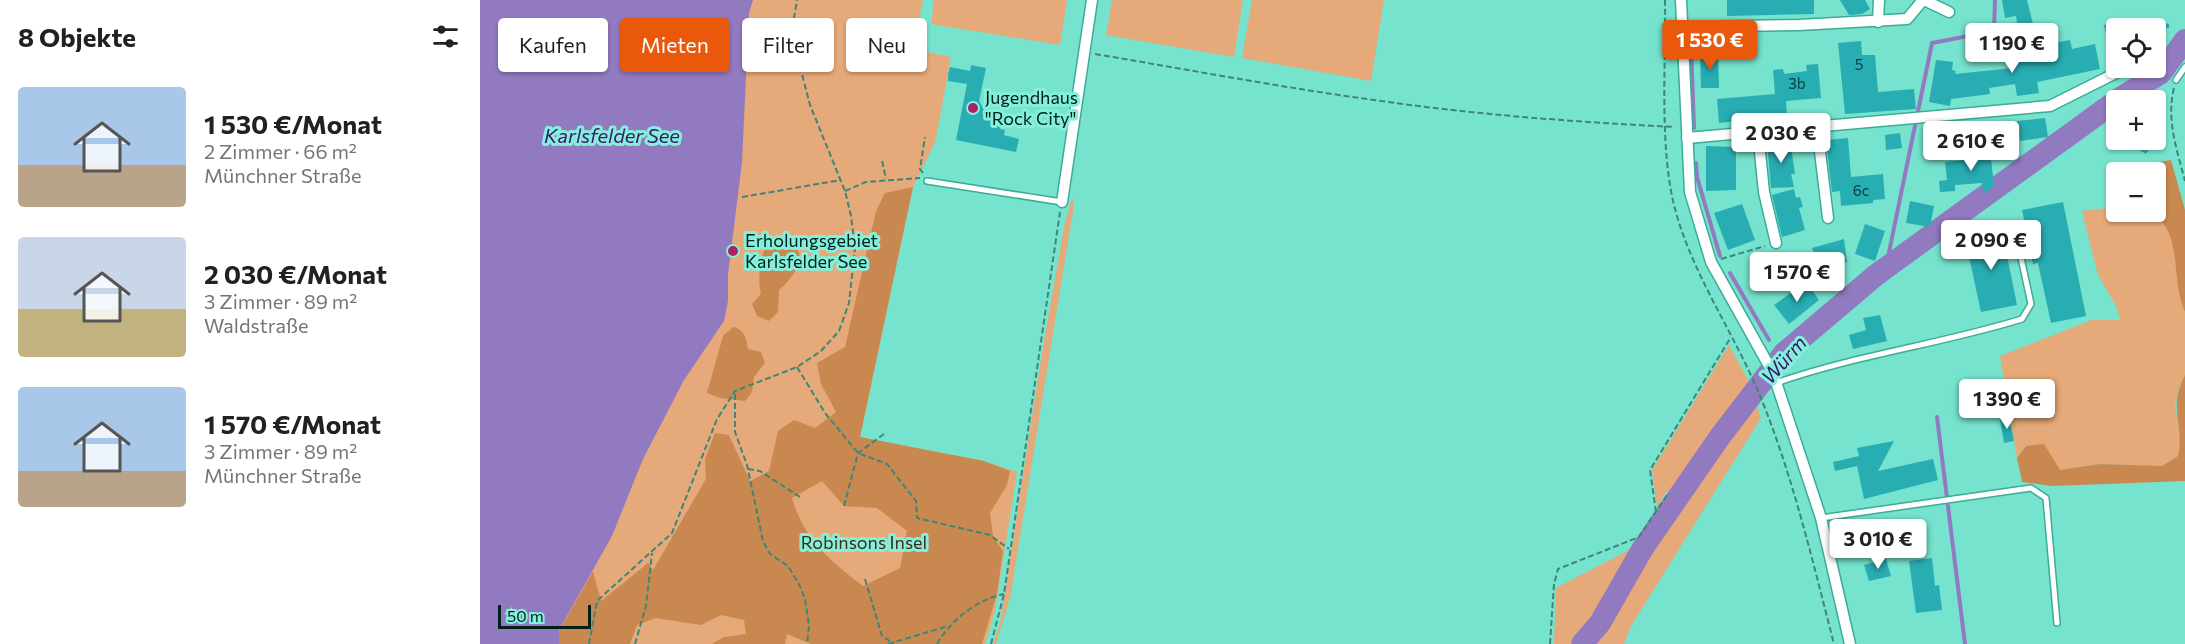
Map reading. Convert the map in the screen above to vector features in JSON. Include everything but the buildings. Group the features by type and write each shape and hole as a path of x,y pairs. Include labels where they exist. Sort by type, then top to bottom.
{"street":[{"path":"1062,202 1092,0"},
{"path":"1682,0 1690,192 1711,262 1766,358 1774,378 1821,518 1850,644"},
{"path":"1878,22 1879,0"},
{"path":"1682,27 1878,22 1907,19 1924,0 1949,12"},
{"path":"1688,138 2050,106 2106,78"},
{"path":"1817,127 1828,218"},
{"path":"1758,133 1764,192 1776,243"}],"lane":[{"path":"2176,80 2185,67"},
{"path":"927,181 1062,202"},
{"path":"1774,378 1949,340 2022,319 2031,304 2018,244"},
{"path":"1821,518 2031,488 2046,498 2057,623"}],"path":[{"path":"589,644 597,600 672,533 717,419 735,391 796,367 821,351 839,331 849,303 855,248 845,191 810,105 796,51 794,18 797,0"},
{"path":"1086,52 1379,101 1564,122 1666,126 1665,0"},
{"path":"2176,80 2170,106 2173,135 2185,181"},
{"path":"845,191 866,182 926,179 920,169 926,137"},
{"path":"882,161 886,180"},
{"path":"742,197 841,180"},
{"path":"991,644 1004,594 1062,202"},
{"path":"1711,262 1776,243"},
{"path":"1656,512 1650,470 1731,336"},
{"path":"796,367 825,413 858,453 887,464 916,501 917,518 990,535 1009,549"},
{"path":"1749,372 1792,485 1833,644"},
{"path":"735,391 735,432 747,468 762,541 770,554 788,566 805,599 807,644"},
{"path":"844,506 858,453 884,434"},
{"path":"747,468 760,471 800,497"},
{"path":"1550,644 1554,584 1558,569 1639,537 1667,495"},
{"path":"635,644 646,606 652,553"},
{"path":"866,579 882,636 893,643"},
{"path":"888,644 948,626 988,597 1004,594"},
{"path":"937,644 948,626"}],"green space":[{"name":"Robinsons Insel","path":"480,0 923,0 919,18 846,18 846,72 927,72 927,52 951,57 935,143 913,187 860,437 984,461 1017,472 995,611 985,644 480,644"},
{"path":"934,0 1067,0 1060,45 931,24"},
{"path":"1112,0 1243,0 1234,57 1106,35"},
{"path":"1252,0 1384,0 1371,81 1242,58"},
{"path":"1072,198 1074,205 1010,598 996,644 993,644 1000,623 1041,359 1064,227"},
{"path":"2106,208 2106,222 2166,222 2179,249 2179,283 2185,312 2185,375 2179,387 2175,406 2181,443 2178,456 2162,466 2100,464 2060,470 2026,446 2017,458 2000,356 2092,320 2120,320 2116,306 2098,275 2082,211"},
{"path":"1729,345 1748,380 1761,418 1631,626 1624,644 1554,644 1556,588 1629,550 1641,539 1671,494 1666,492 1657,507 1652,470"}],"shaded area":[{"path":"2171,160 2185,210 2185,312 2180,298 2173,245 2162,222 2166,222 2166,162 2157,162"},
{"path":"913,187 860,437 984,461 1010,471 1007,485 990,513 993,536 1003,551 997,594 982,644 811,644 787,634 785,644 712,644 724,637 746,634 744,620 721,615 701,625 656,618 637,625 630,644 559,644 559,631 593,571 601,601 648,563 653,570 706,479 705,459 715,433 729,435 750,481 769,471 778,431 794,420 815,428 836,412 821,384 817,363 845,347 876,211 885,193","holes":["822,481 844,506 877,508 907,531 900,568 863,586 829,558 811,537 797,513 792,498"]},
{"path":"770,239 793,245 800,257 794,273 779,290 778,312 769,321 757,316 752,304 761,294 760,265"},
{"path":"733,327 742,332 748,349 761,352 765,363 754,377 752,392 745,401 720,398 707,393 723,336"},
{"path":"2185,375 2185,481 2052,486 2022,482 2017,458 2026,446 2044,444 2060,470 2100,464 2162,466 2178,456 2180,435 2177,398"}],"water":[{"name":"Karlsfelder See","path":"480,0 753,0 749,18 742,18 742,72 746,72 742,162 724,321 684,380 643,459 612,536 559,630 559,644 480,644"}],"waterway":[{"path":"1886,267 1932,43 1994,31 1995,0"},
{"name":"Würm","path":"2133,90 2161,73 2185,40"},
{"path":"1691,44 1694,128"},
{"name":"Würm","path":"1582,644 1600,623 1643,548 1719,438 1784,353 1876,275 2106,108"},
{"path":"1696,163 1697,177 1720,256"},
{"path":"1730,273 1769,340"},
{"name":"Würm","path":"1775,357 1777,362"},
{"path":"1937,417 1965,644"}],"place":[{"name":"Jugendhaus \"Rock City\"","path":"973,108"},
{"name":"Erholungsgebiet Karlsfelder See","path":"733,251"}]}
